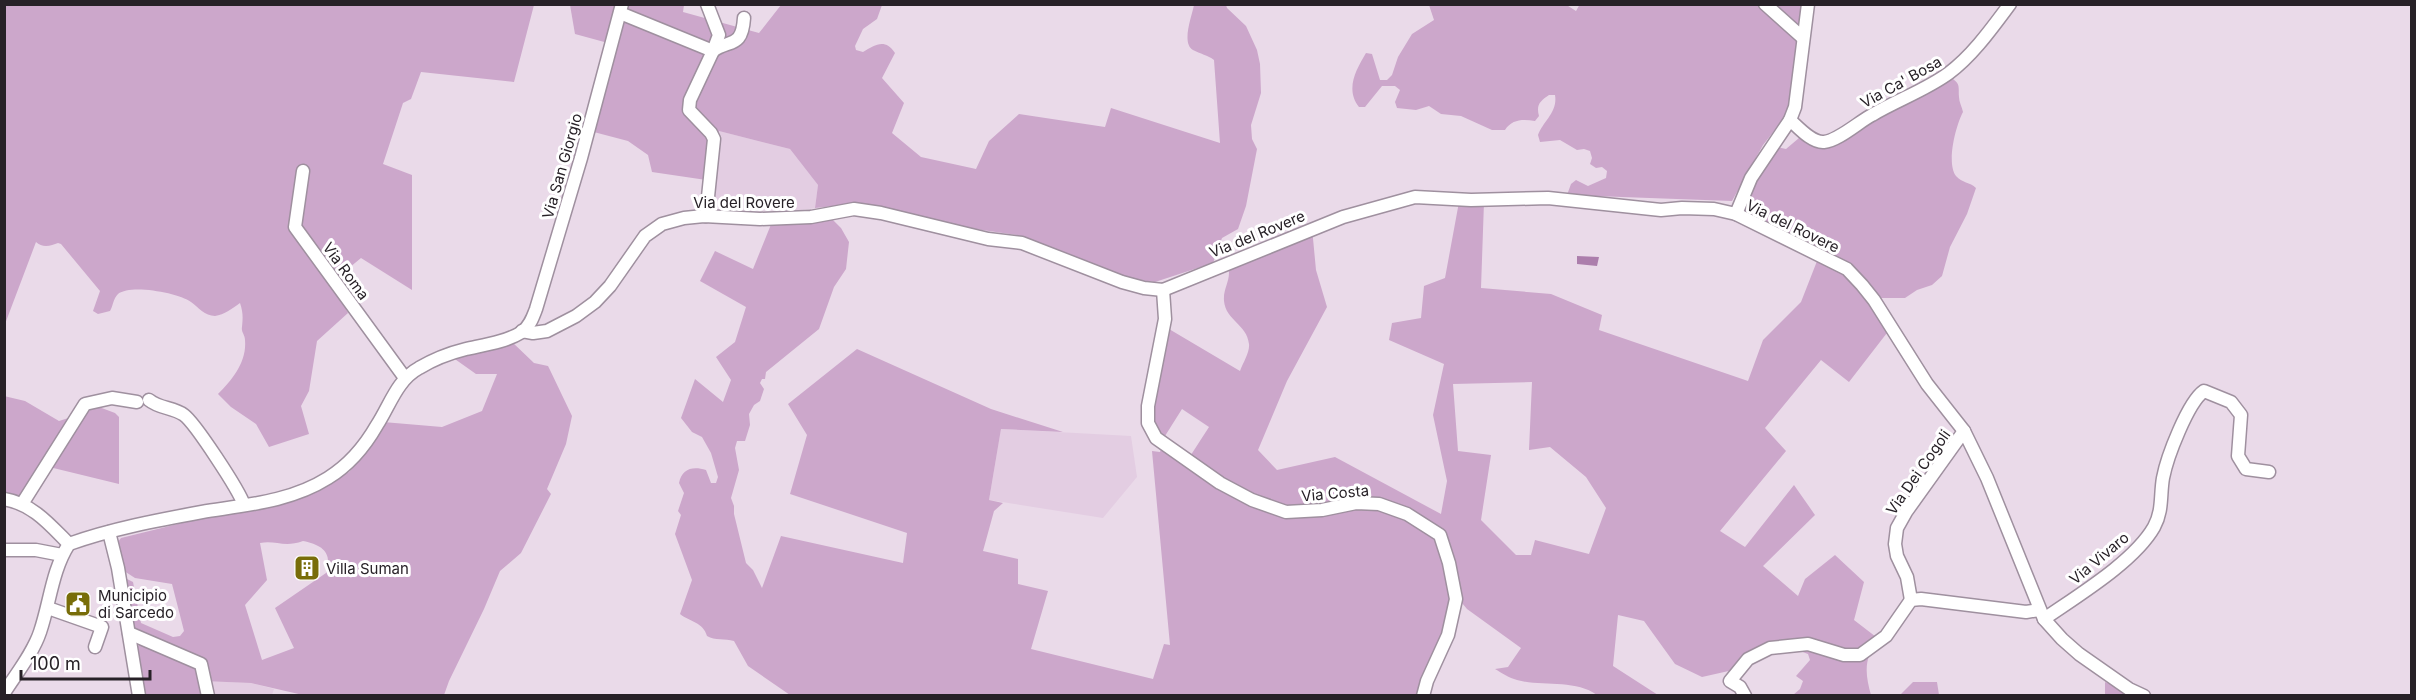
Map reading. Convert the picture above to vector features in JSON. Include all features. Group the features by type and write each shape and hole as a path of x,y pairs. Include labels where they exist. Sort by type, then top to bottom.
{"street":[{"path":"706,216 714,139 689,110 690,100 718,35 707,4"},
{"path":"1766,4 1803,38"},
{"path":"1736,214 1751,178 1790,120 1795,108 1808,4"},
{"name":"Via Ca' Bosa","path":"1790,120 1814,140 1825,142 1835,138 1872,114 1929,86 1949,73 1990,31 2010,4"},
{"path":"621,9 713,51"},
{"name":"Via San Giorgio","path":"522,332 531,322 536,309 581,158 621,9"},
{"path":"713,51 737,39 742,32 744,18"},
{"name":"Via Roma","path":"303,171 295,227 405,378"},
{"name":"Via del Rovere","path":"522,332 533,333 559,327 595,302 610,286 645,236 662,224 684,218 706,216 760,219 811,217 854,209 988,239 1022,243 1122,282 1163,290 1334,220 1415,197 1480,201 1548,198 1661,210 1714,209 1736,214 1847,269 1874,300 1927,384 1964,431"},
{"name":"Via Costa","path":"1163,290 1165,319 1148,406 1148,423 1156,438 1220,483 1252,500 1286,512 1322,510 1356,503 1379,504 1407,514 1440,535 1456,600 1448,635 1427,681 1423,696"},
{"path":"4,693 38,637 62,555 69,544 109,532 282,499 297,493 341,469 366,443 405,378 434,360 497,342 522,332"},
{"name":"Via Vivaro","path":"2042,614 2092,586 2134,551 2154,527 2163,498 2163,478 2169,459 2185,418 2197,396 2204,391 2231,402 2241,415 2238,456 2246,469 2269,472"},
{"path":"22,504 85,404 112,398 143,401 185,416 234,484 244,505"},
{"path":"1964,431 1987,478 2042,614 2062,639 2079,654 2121,685 2144,696"},
{"name":"Via Dei Cogoli","path":"1911,600 1907,577 1895,544 1897,528 1964,431"},
{"path":"4,499 22,504 53,526 69,544"},
{"path":"109,532 118,568 139,696"},
{"path":"4,550 36,550 62,555"},
{"path":"1745,696 1740,687 1730,681 1748,658 1770,648 1808,644 1844,655 1860,655 1886,636 1911,600 1921,599 2042,614"},
{"path":"48,608 102,627 96,647"},
{"path":"129,633 201,664 208,696"}],"shaded area":[{"path":"1565,4 1576,11 1580,4 1806,5 1796,42 1794,77 1788,113 1763,145 1732,201 1567,195 1571,184 1576,180 1588,186 1606,178 1607,171 1590,164 1592,158 1590,151 1577,150 1560,140 1540,142 1538,135 1552,111 1555,95 1549,95 1541,101 1538,106 1539,116 1535,121 1518,121 1505,130 1492,130 1461,116 1441,114 1429,106 1416,110 1397,108 1395,102 1400,90 1395,86 1382,86 1365,107 1359,107 1355,100 1352,86 1366,53 1372,54 1380,80 1387,80 1392,75 1398,57 1412,34 1434,20 1429,5"},
{"path":"5,5 534,5 514,82 421,72 411,99 403,103 383,164 412,175 412,290 361,258 332,282 348,313 317,341 309,391 301,406 309,434 269,447 256,424 231,407 218,394 233,377 244,356 245,340 240,303 222,314 211,316 191,302 176,296 154,291 133,290 118,294 110,311 98,314 93,311 100,291 61,244 44,246 36,242 5,324"},
{"path":"570,5 619,5 608,43 575,34"},
{"path":"627,5 684,5 683,12 759,33 781,5 882,5 877,19 863,29 855,46 856,50 863,52 876,45 884,44 895,53 882,78 904,103 892,133 921,157 976,169 989,141 1019,114 1105,127 1111,108 1220,143 1214,60 1193,50 1188,42 1188,36 1194,5 1226,5 1246,26 1257,50 1260,64 1261,93 1251,125 1252,139 1257,149 1246,206 1238,229 1222,238 1213,263 1155,282 1130,279 1017,235 940,224 887,208 861,203 815,208 818,185 790,149 719,131 713,181 652,172 648,155 628,141 590,131"},
{"path":"1953,79 1958,85 1963,112 1953,144 1953,170 1958,178 1976,188 1967,214 1950,247 1942,276 1932,285 1917,290 1905,298 1880,298 1868,283 1838,258 1749,216 1746,204 1772,146 1786,149 1799,138 1806,138 1822,146 1864,122"},
{"path":"719,131 790,149 818,185 815,208 795,211 726,206 711,208"},
{"path":"1459,202 1484,202 1481,288 1551,294 1602,315 1599,330 1748,381 1763,340 1801,302 1819,256 1852,278 1890,329 1849,382 1821,360 1765,428 1786,451 1720,531 1745,547 1794,485 1815,515 1763,566 1798,596 1805,579 1835,555 1864,582 1854,620 1880,640 1874,646 1868,659 1867,680 1871,695 1793,695 1800,689 1803,681 1796,676 1810,660 1808,654 1781,644 1779,646 1764,644 1742,668 1702,677 1675,664 1644,621 1618,615 1613,666 1658,695 1597,695 1569,685 1517,680 1495,669 1508,667 1521,648 1467,609 1457,597 1450,596 1448,623 1423,695 790,695 748,666 734,641 707,636 699,625 680,614 692,580 675,534 681,515 678,511 684,493 679,483 680,478 688,470 696,468 706,470 711,483 716,483 718,477 711,453 702,437 692,432 681,418 695,379 723,402 731,380 716,357 735,342 746,307 700,281 715,251 753,269 774,217 829,216 841,228 849,242 846,269 834,287 819,329 766,372 765,379 762,379 760,383 764,389 760,401 754,405 749,414 750,425 745,441 737,441 735,448 739,470 731,498 734,514 746,563 753,570 762,588 781,536 903,563 907,533 790,494 807,435 788,404 857,349 991,409 1063,432 1001,429 989,500 1003,503 994,511 983,551 1018,559 1018,584 1048,591 1031,649 1153,679 1164,644 1170,645 1152,451 1160,452 1163,445 1187,461 1209,427 1182,409 1165,436 1156,428 1151,418 1169,329 1240,371 1249,344 1245,332 1228,313 1224,301 1229,275 1228,265 1312,228 1316,270 1327,307 1287,381 1258,450 1277,470 1335,457 1441,514 1447,481 1433,415 1444,364 1389,340 1392,323 1421,318 1424,286 1445,278","holes":["1532,382 1529,450 1550,447 1586,477 1606,508 1589,554 1535,540 1531,555 1516,555 1481,520 1491,455 1458,451 1453,384"]},
{"path":"1577,256 1599,257 1597,266 1577,264"},
{"path":"511,341 534,363 548,366 572,416 566,444 547,489 551,494 521,553 500,571 444,695 303,695 251,683 202,681 204,695 139,695 131,649 147,642 187,660 189,651 134,630 125,578 133,582 141,623 173,637 180,636 184,631 172,584 135,578 121,569 117,543 121,538 316,490 349,472 371,447 383,422 442,427 482,411 497,374 476,374 452,357","holes":["303,541 320,547 327,555 326,573 275,608 294,648 262,660 245,605 267,580 260,543 291,544"]},
{"path":"4,396 25,401 59,421 84,413 84,410 99,407 115,413 119,417 119,484 41,465 26,501 5,495"},
{"path":"1001,429 1131,436 1137,477 1103,518 989,500"},
{"path":"202,681 251,683 274,689 272,695 204,695"},
{"path":"1913,682 1937,682 1939,695 1900,695"},
{"path":"2105,682 2136,695 2105,695"}],"place":[{"name":"Villa Suman","path":"307,568"},
{"name":"Municipio di Sarcedo","path":"78,604"}]}
